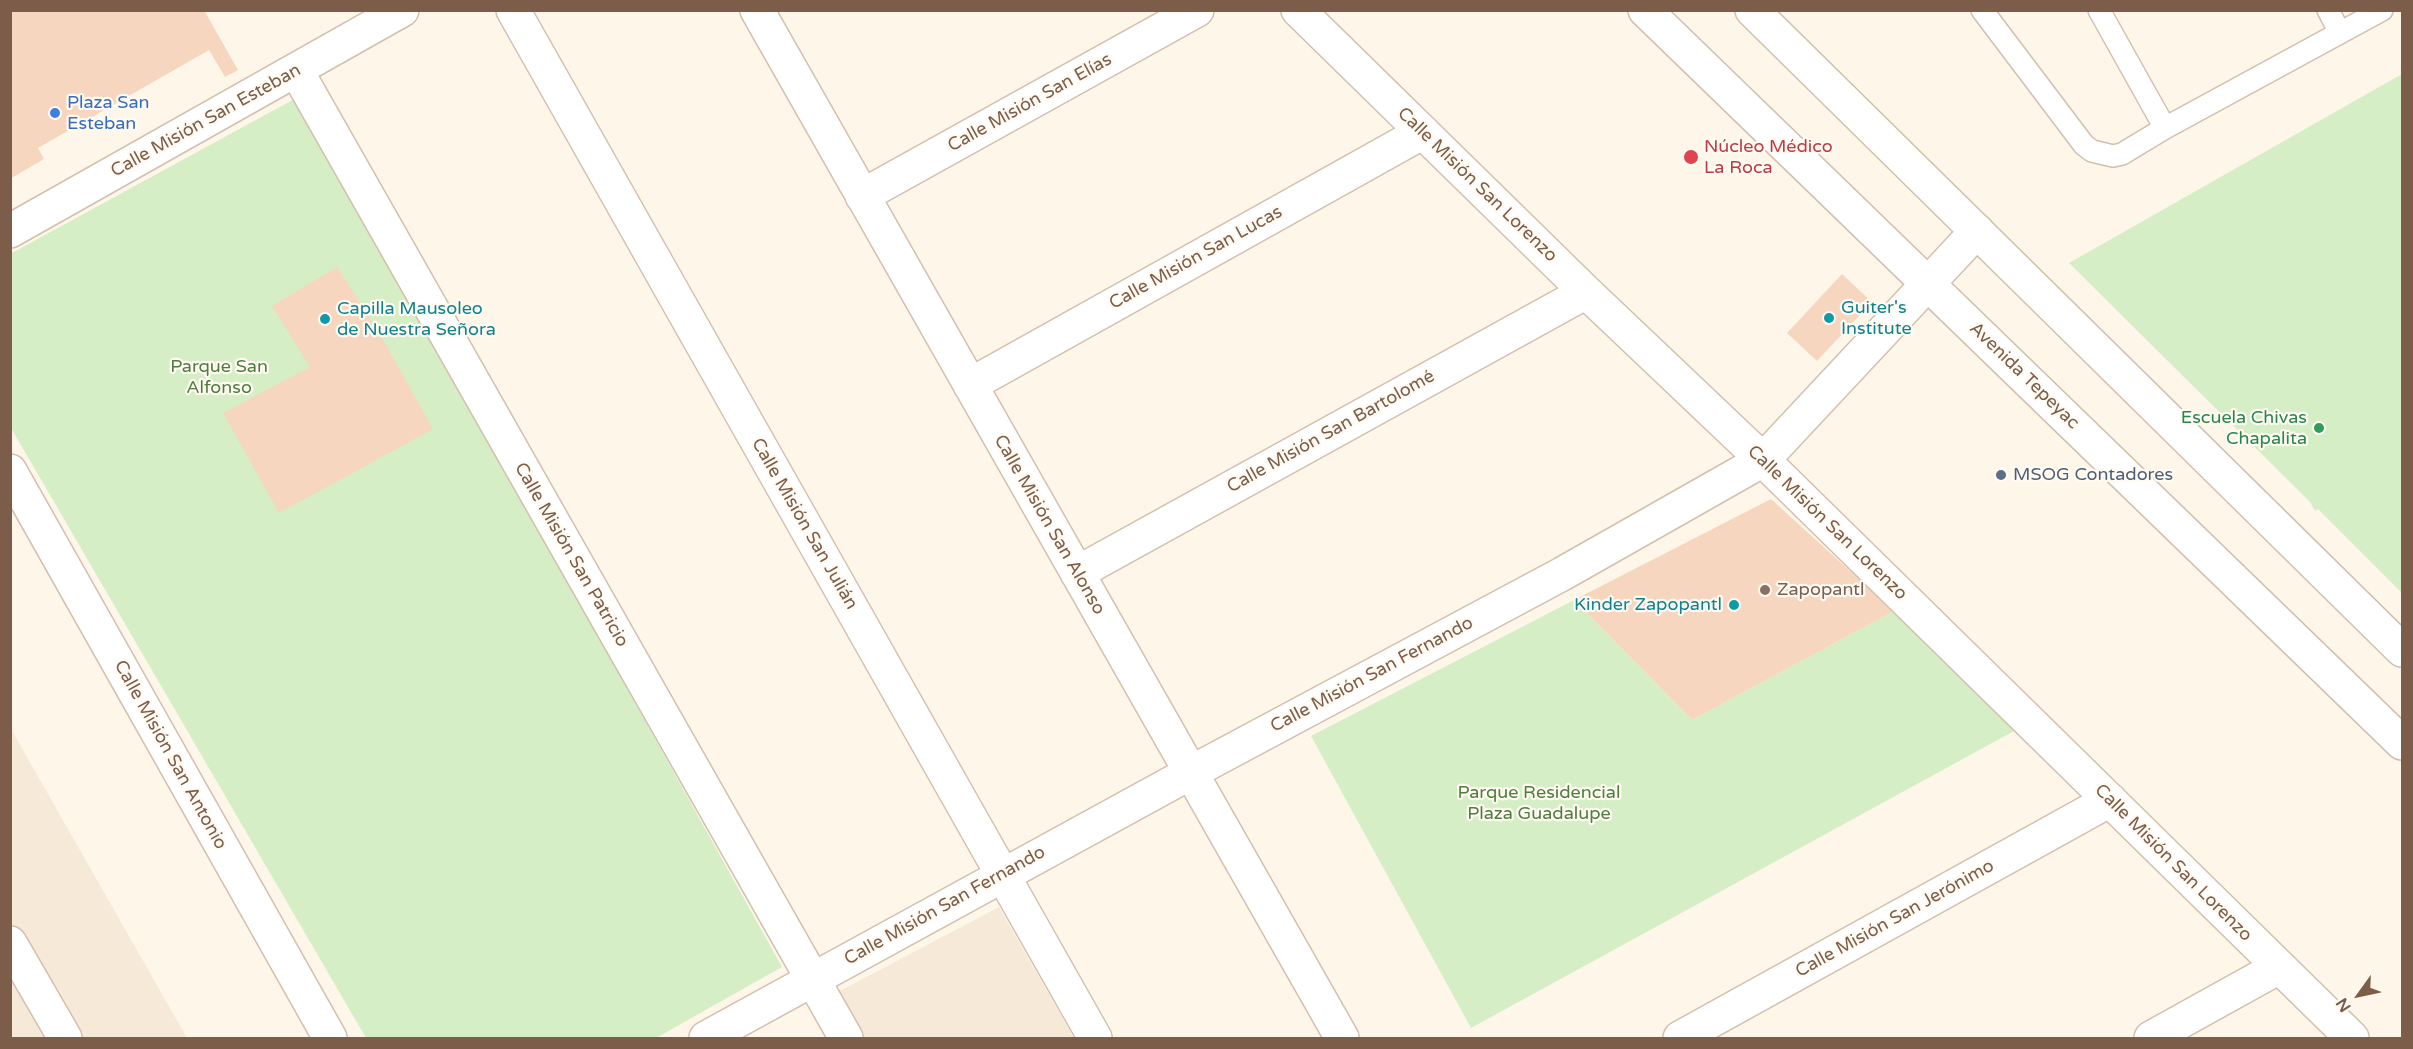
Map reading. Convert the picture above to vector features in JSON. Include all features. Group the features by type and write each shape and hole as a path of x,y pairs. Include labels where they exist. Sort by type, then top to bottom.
{"street":[{"name":"Calle Misión San Esteban","path":"10,231 402,10"},
{"name":"Calle Misión San Julián","path":"513,10 1095,1038"},
{"name":"Calle Misión San Alonso","path":"757,10 1342,1038"},
{"name":"Calle Misión San Elías","path":"862,196 1197,10"},
{"name":"Calle Misión San Lorenzo","path":"1298,10 1586,292 1763,460 2352,1038"},
{"name":"Avenida Tepeyac","path":"1645,10 2403,743"},
{"path":"1752,10 2403,650"},
{"name":"Calle Misión San Patricio","path":"296,70 846,1038"},
{"name":"Calle Misión San Lucas","path":"970,385 1423,132"},
{"name":"Calle Misión San Fernando","path":"706,1038 1190,772 1562,574 1763,460 1977,231"},
{"name":"Calle Misión San Bartolomé","path":"1077,573 1586,292"},
{"name":"Calle Misión San Antonio","path":"10,471 330,1038"},
{"name":"Calle Misión San Jerónimo","path":"1680,1038 2110,800"},
{"path":"10,943 65,1038"},
{"path":"2151,1038 2279,967"}],"lane":[{"path":"1982,10 2084,145 2092,152 2102,156 2122,154 2165,128 2382,10"},
{"path":"2099,10 2165,128"},
{"path":"2328,10 2340,33"}],"shaded area":[{"path":"11,729 187,1038 11,1038"},
{"path":"999,907 1074,1038 862,1038 836,993"}],"green space":[{"name":"Escuela Chivas Chapalita","path":"2402,74 2402,593 2318,509 2315,511 2310,502 2069,263"},
{"name":"Parque San Alfonso","path":"298,97 782,967 656,1038 366,1038 11,428 10,254"},
{"name":"Parque Residencial Plaza Guadalupe","path":"1574,600 1692,720 1894,611 2014,731 1471,1028 1311,736"}],"building":[{"name":"Plaza San Esteban","path":"10,10 204,10 238,70 225,77 209,50 38,148 44,159 10,179"},
{"path":"337,267 378,331 433,429 279,513 223,413 310,367 272,306"},
{"name":"Guiter's Institute","path":"1842,274 1872,302 1817,361 1787,333"},
{"name":"Kinder Zapopantl","path":"1771,499 1894,611 1692,720 1574,600"}],"place":[{"name":"Plaza San Esteban","path":"55,113"},
{"name":"Núcleo Médico La Roca","path":"1691,157"},
{"name":"Guiter's Institute","path":"1829,318"},
{"name":"Capilla Mausoleo de Nuestra Señora","path":"325,319"},
{"name":"Escuela Chivas Chapalita","path":"2319,428"},
{"name":"MSOG Contadores","path":"2001,475"},
{"name":"Zapopantl","path":"1765,590"},
{"name":"Kinder Zapopantl","path":"1734,605"}]}
